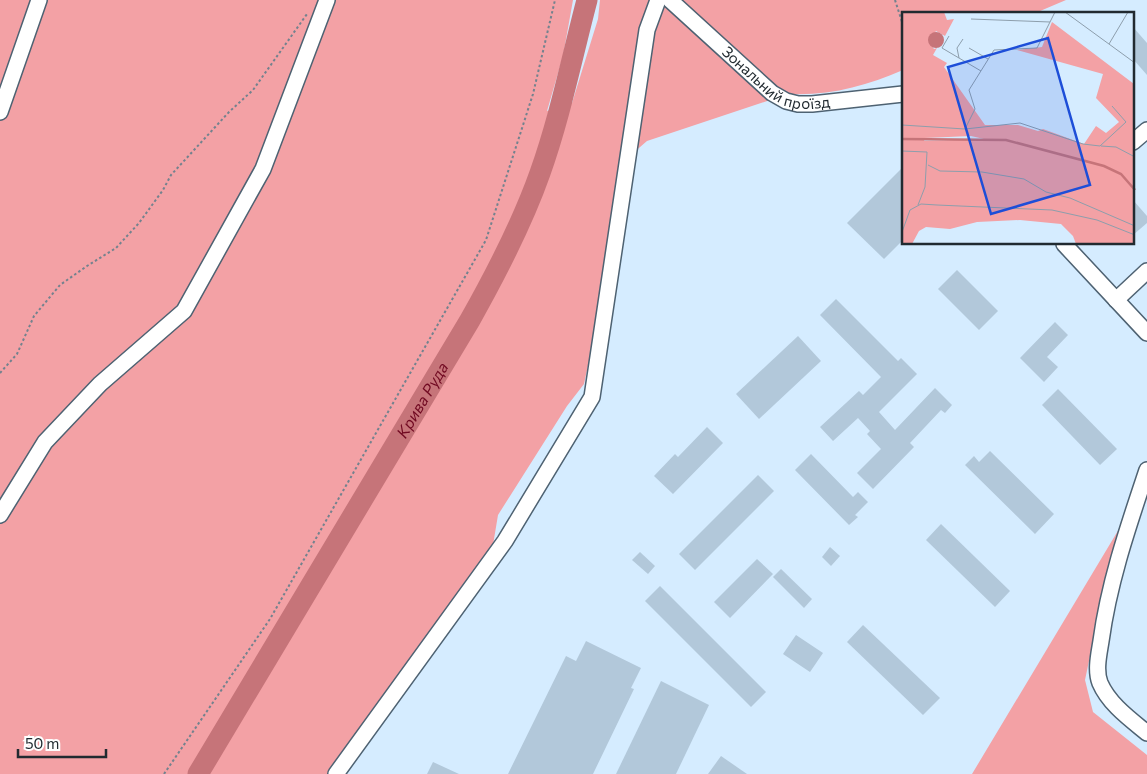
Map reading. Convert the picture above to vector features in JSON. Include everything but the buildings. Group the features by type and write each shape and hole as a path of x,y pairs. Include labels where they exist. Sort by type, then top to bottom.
{"street":[{"path":"0,112 39,0"},
{"path":"0,515 45,442 100,384 184,311 263,169 327,0"},
{"path":"336,774 506,541 592,397 648,30 658,0"},
{"name":"Зональний проїзд","path":"670,0 761,83 786,101 798,104 812,104 902,94"},
{"path":"1134,141 1147,130"},
{"path":"1065,245 1147,333"},
{"path":"1116,300 1147,271"},
{"path":"1147,470 1118,558 1107,602 1098,661 1098,675 1105,692 1119,708 1147,733"}],"path":[{"path":"164,774 270,619 486,240 534,94 555,0"},
{"path":"895,0 902,22"},
{"path":"0,373 17,354 34,316 39,310 60,286 86,266 116,248 139,223 163,190 171,175 229,112 253,90 301,20 308,14"}],"shaded area":[{"path":"0,0 573,0 563,56 547,111 572,103 598,19 600,0 1066,0 1038,12 902,12 902,70 875,81 833,92 788,94 647,141 625,160 608,272 584,384 567,406 498,515 493,545 505,554 339,774 0,774"},
{"path":"1122,524 1101,603 1085,680 1093,712 1147,755 1147,774 972,774"}],"waterway":[{"name":"Крива Руда","path":"198,774 470,320 499,266 525,211 547,152 560,109 587,0"}]}
